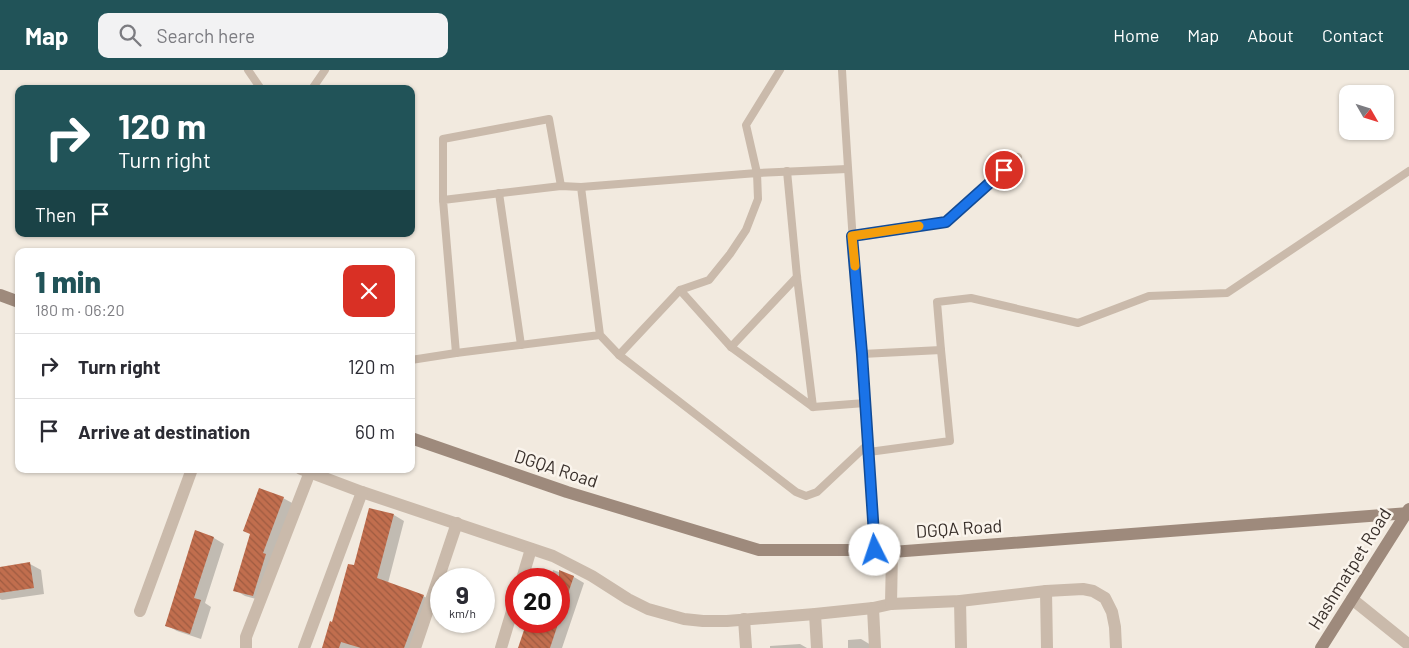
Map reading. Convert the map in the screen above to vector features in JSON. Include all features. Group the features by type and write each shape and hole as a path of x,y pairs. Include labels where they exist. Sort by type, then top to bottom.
{"main road":[{"path":"0,295 15,301"},
{"name":"DGQA Road","path":"415,439 567,492 759,550 875,550 892,552 1408,512"},
{"name":"Hashmatpet Road","path":"1321,648 1408,512"}],"street":[{"path":"140,611 191,473"},
{"path":"246,648 246,637 304,473"},
{"path":"313,473 362,492 553,556 592,576 628,599 656,611 684,619 704,621 815,614 873,608 891,604 960,601 1046,591 1083,589 1094,591 1105,598 1112,612 1116,648"},
{"path":"304,648 362,492"},
{"path":"415,648 457,523"},
{"path":"525,568 531,549"},
{"path":"891,604 892,552"},
{"path":"1046,591 1047,648"},
{"path":"1352,599 1409,645"},
{"path":"960,601 961,648"},
{"path":"873,608 875,648"},
{"path":"815,614 817,648"},
{"path":"744,619 746,648"},
{"path":"501,648 506,633"}],"lane":[{"path":"248,70 257,85"},
{"path":"315,85 325,70"},
{"path":"619,355 680,290 709,280 746,230 758,199 757,173 746,125 780,70"},
{"path":"842,70 847,169 875,550"},
{"path":"456,353 443,200 443,139 549,119 560,186"},
{"path":"852,236 946,222 1018,157"},
{"path":"443,200 560,186 581,187 757,173 847,169"},
{"path":"787,171 797,277 813,406"},
{"path":"581,187 600,335 619,355 796,492 806,496 817,492 869,448 950,441 937,302 971,298 1078,323 1149,296 1227,294 1409,171"},
{"path":"499,193 521,345"},
{"path":"731,347 797,277"},
{"path":"680,290 731,347 813,406 864,403"},
{"path":"415,359 600,335"},
{"path":"862,354 941,350"}],"building":[{"path":"259,488 284,497 263,553 266,554 253,596 233,591 250,534 243,531"},
{"path":"369,508 394,514 377,578 424,595 404,648 361,648 341,642 339,648 322,648 330,621 332,622 348,564 354,565"},
{"path":"195,530 214,537 194,598 201,600 190,634 165,626"},
{"path":"30,562 34,588 0,593 0,567"},
{"path":"570,574 574,576 570,588"},
{"path":"523,633 555,633 550,648 518,648"}],"slow traffic":[{"path":"855,266 852,236 919,226"}],"route":[{"path":"875,550 852,236 946,222 1004,170"}]}
